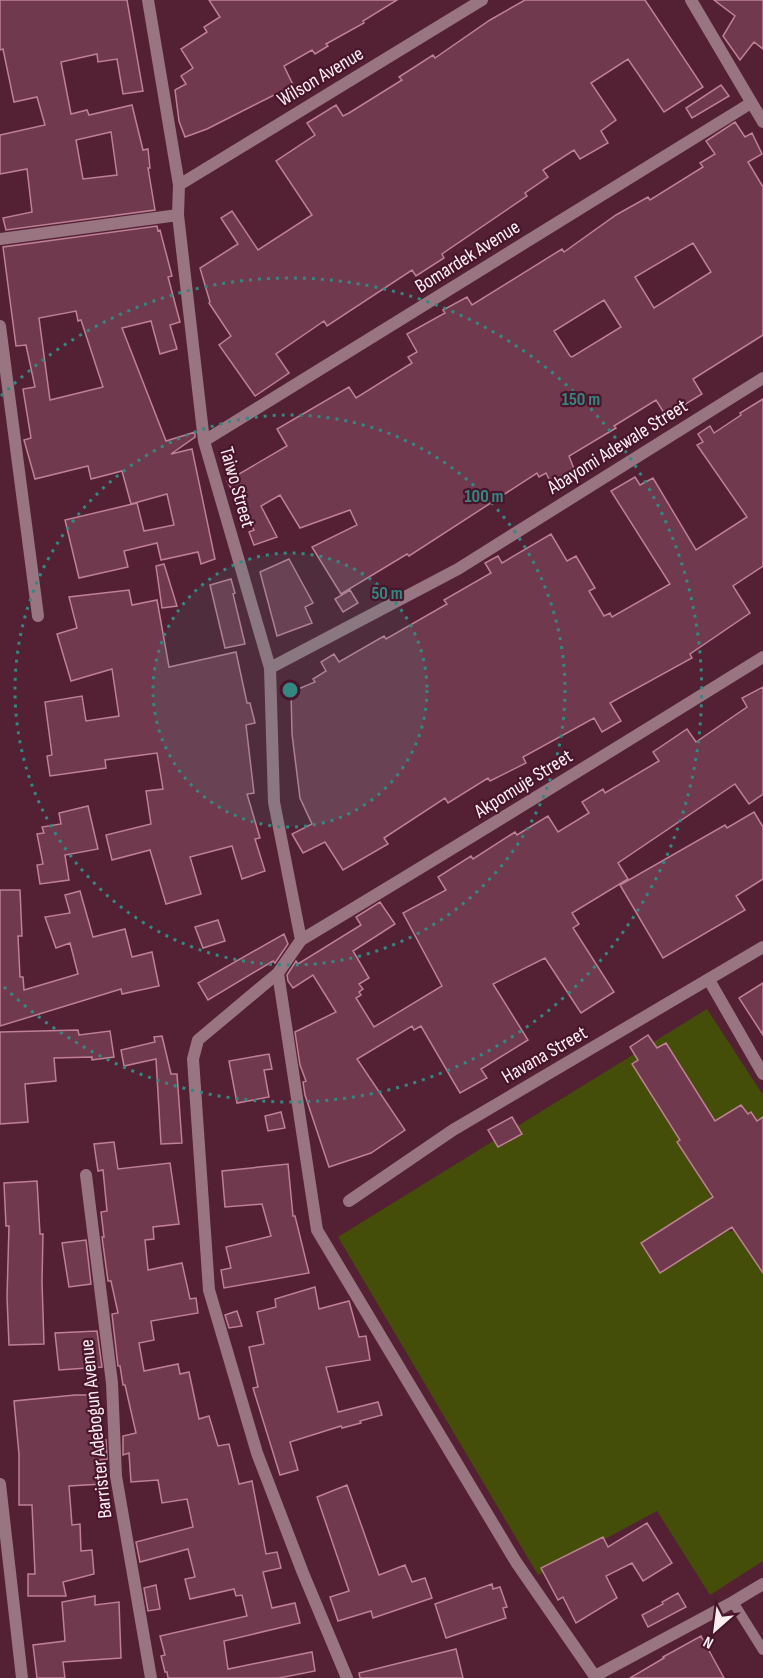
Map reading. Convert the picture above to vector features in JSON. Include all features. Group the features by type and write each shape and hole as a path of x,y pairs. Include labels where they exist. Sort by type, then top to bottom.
{"street":[{"name":"Taiwo Street","path":"148,0 179,185 178,215 204,441 270,668 274,802 301,940"},
{"name":"Wilson Avenue","path":"179,185 482,0"},
{"path":"691,0 763,122"},
{"name":"Bomardek Avenue","path":"204,441 751,103"},
{"path":"0,239 178,215"},
{"path":"0,326 38,616"},
{"name":"Abayomi Adewale Street","path":"270,668 458,568 763,378"},
{"name":"Akpomuje Street","path":"301,940 550,790 636,734 763,657"},
{"path":"301,940 278,973 198,1040 193,1059 209,1290 257,1453 347,1678"},
{"name":"Havana Street","path":"349,1201 453,1130 763,947"},
{"path":"278,973 317,1230 516,1562 595,1677 763,1584"},
{"path":"709,980 763,1074"},
{"name":"Barrister Adebogun Avenue","path":"86,1175 111,1383 116,1476 152,1678"},
{"path":"0,1484 22,1678"}],"lane":[{"path":"733,1602 763,1650"}],"green space":[{"path":"707,1009 763,1095 763,1150 707,1190 730,1232 763,1214 763,1561 710,1595 657,1511 538,1575 338,1237"}],"building":[{"path":"0,0 127,0 143,91 123,94 117,59 98,62 97,54 61,62 71,114 87,110 89,115 132,105 143,150 148,149 150,168 148,168 155,210 6,230 3,218 32,212 27,169 0,174 0,135 45,125 37,97 14,102 3,49 0,50","holes":["111,132 117,175 83,179 76,140"]},
{"path":"209,0 397,0 363,21 364,23 326,44 328,46 315,54 312,50 284,66 295,89 282,96 280,92 207,129 185,137 179,121 175,90 186,84 181,76 193,68 181,49 207,32 204,27 220,17"},
{"path":"525,0 645,0 703,87 664,112 628,59 591,83 616,120 601,131 608,143 580,159 574,150 543,170 548,177 525,193 527,196 442,254 444,258 416,276 412,270 327,326 324,321 276,354 289,373 255,396 219,345 231,336 209,303 200,268 238,244 221,218 232,211 258,250 312,215 276,161 315,135 307,123 336,105 343,116 349,113 402,80 399,77 433,55 435,58 490,20"},
{"path":"714,0 763,0 763,49 754,42 740,60 723,36 735,16"},
{"path":"721,85 729,96 692,118 686,108"},
{"path":"735,122 745,137 752,133 762,154 748,162 763,187 763,335 693,379 702,394 666,416 656,400 614,426 616,428 569,456 576,474 552,485 546,473 539,477 537,473 409,556 407,554 341,594 312,547 357,525 350,510 300,528 280,495 261,506 277,537 254,545 249,532 254,530 227,481 287,446 277,429 349,387 356,398 412,363 408,357 417,352 407,334 445,313 443,310 467,297 472,305 562,249 564,252 616,215 648,197 650,200 703,167 700,163 715,154 706,141","holes":["693,243 711,272 654,308 635,277","604,300 621,327 572,357 570,356 554,331"]},
{"path":"157,226 158,231 160,230 172,276 168,277 180,322 170,325 177,349 160,354 151,321 122,328 166,441 195,432 195,437 171,454 192,449 215,559 201,564 198,552 161,560 157,543 124,551 128,567 79,578 65,520 137,503 144,531 174,525 167,494 131,504 122,471 91,479 88,466 35,479 24,440 31,438 23,389 35,387 26,345 16,346 3,247","holes":["76,311 78,321 81,320 103,387 50,400 39,318"]},
{"path":"763,399 763,566 733,586 750,613 690,654 692,658 610,703 621,721 602,732 594,718 523,757 526,763 490,781 488,778 448,803 445,798 384,838 388,844 343,870 325,842 303,853 292,834 312,824 300,798 292,734 291,692 315,682 313,679 326,671 321,662 334,654 339,662 384,636 386,639 447,604 444,600 491,573 485,563 498,556 502,563 551,534 567,561 576,556 595,588 589,591 604,616 610,613 612,617 670,584 611,491 635,477 640,485 653,478 696,550 747,517 697,445 703,442 698,434 710,426 714,433"},
{"path":"289,559 313,603 305,607 312,623 277,636 260,572"},
{"path":"164,564 177,606 162,608 156,566"},
{"path":"231,579 245,644 225,648 210,585"},
{"path":"129,590 132,605 157,600 169,667 236,652 247,703 250,703 255,723 246,725 254,793 247,794 260,838 255,839 265,871 242,879 232,846 190,857 201,894 166,904 150,850 112,860 106,835 151,824 146,791 163,789 157,753 105,760 106,768 50,776 47,756 52,755 45,702 82,696 86,721 119,716 112,669 71,681 57,634 77,628 69,597"},
{"path":"350,590 358,603 343,612 335,599"},
{"path":"763,687 763,794 749,804 735,784 618,863 628,879 572,913 579,924 573,928 614,992 581,1013 545,958 493,984 528,1040 481,1069 487,1078 460,1093 421,1026 414,1030 412,1026 357,1059 405,1130 371,1153 329,1167 305,1095 303,1082 306,1081 300,1065 295,1032 336,1012 313,975 293,988 287,975 296,961 298,964 361,925 356,917 380,902 395,924 353,951 369,978 359,984 363,989 359,992 361,995 356,998 374,1027 442,986 403,913 446,890 438,877 471,856 473,859 515,832 517,835 548,816 558,832 589,813 582,802 603,789 605,793 659,761 653,752 687,729 696,742 747,707 742,698"},
{"path":"88,806 98,849 65,855 69,880 40,884 37,865 43,864 37,834 44,833 42,827 61,824 59,813"},
{"path":"754,812 763,827 763,879 736,896 745,910 663,958 620,885 725,825 727,828"},
{"path":"0,890 20,890 22,936 18,936 20,977 23,977 24,990 78,974 70,943 56,948 45,917 70,913 65,895 80,891 93,937 125,929 132,957 152,952 159,986 122,994 121,989 0,1026"},
{"path":"218,920 225,941 203,948 195,927"},
{"path":"284,934 288,944 275,963 273,961 208,1000 198,983"},
{"path":"763,983 763,1035 739,998"},
{"path":"78,1030 79,1035 110,1031 114,1057 92,1060 92,1057 54,1058 56,1081 25,1084 28,1122 0,1124 0,1032"},
{"path":"648,1035 657,1048 666,1043 715,1121 741,1105 748,1114 751,1112 757,1121 763,1117 763,1273 732,1227 660,1273 641,1243 713,1197 677,1142 680,1140 632,1064 638,1060 630,1047"},
{"path":"162,1036 171,1074 177,1074 182,1143 161,1144 156,1059 124,1066 121,1050 155,1042 154,1037"},
{"path":"269,1054 272,1069 264,1070 269,1097 237,1103 229,1061"},
{"path":"281,1112 285,1128 268,1131 265,1116"},
{"path":"512,1117 522,1134 498,1147 488,1130"},
{"path":"114,1142 118,1169 170,1163 179,1224 153,1227 154,1239 145,1240 148,1270 182,1263 190,1299 196,1298 198,1313 151,1321 154,1340 139,1343 144,1371 178,1364 180,1374 189,1372 199,1419 209,1416 218,1446 229,1444 239,1484 252,1481 266,1554 277,1552 281,1568 263,1572 272,1608 295,1603 300,1623 224,1641 228,1669 312,1652 315,1671 279,1678 168,1678 165,1672 161,1656 165,1655 160,1636 247,1616 242,1595 236,1596 234,1589 190,1599 185,1579 195,1577 188,1549 140,1562 136,1542 193,1527 187,1499 162,1503 158,1480 131,1482 129,1453 123,1455 123,1436 136,1433 120,1366 118,1366 112,1314 118,1313 111,1281 108,1281 102,1237 104,1237 101,1212 107,1211 103,1170 98,1171 94,1144"},
{"path":"288,1164 293,1216 295,1216 309,1273 224,1288 221,1270 231,1268 226,1247 271,1236 262,1204 225,1207 222,1171"},
{"path":"37,1181 40,1234 43,1234 44,1344 9,1345 7,1297 9,1226 6,1226 4,1183"},
{"path":"86,1240 91,1284 69,1287 62,1243"},
{"path":"315,1287 319,1309 349,1301 359,1337 366,1336 370,1360 326,1367 338,1412 378,1402 382,1415 290,1442 298,1470 280,1475 253,1388 258,1387 249,1347 264,1344 257,1312 276,1307 275,1299"},
{"path":"237,1311 242,1326 229,1328 225,1315"},
{"path":"97,1331 102,1367 59,1370 55,1333"},
{"path":"99,1395 101,1441 106,1440 107,1459 100,1460 102,1484 69,1486 72,1525 80,1524 81,1551 92,1550 94,1574 63,1582 66,1596 28,1596 28,1574 35,1574 32,1505 19,1505 19,1454 14,1401"},
{"path":"347,1485 379,1575 405,1565 412,1582 425,1578 432,1598 373,1618 371,1611 338,1621 330,1597 349,1591 317,1497"},
{"path":"647,1523 672,1563 643,1581 632,1563 606,1576 617,1598 576,1623 563,1597 558,1600 541,1568 603,1537 608,1547"},
{"path":"492,1584 493,1589 500,1587 507,1607 503,1608 506,1618 446,1638 435,1604"},
{"path":"156,1585 160,1609 148,1611 144,1588"},
{"path":"678,1593 686,1607 648,1627 642,1615"},
{"path":"95,1596 95,1605 119,1602 121,1658 63,1662 65,1678 37,1678 33,1645 65,1641 62,1602"},
{"path":"701,1636 724,1678 630,1678 663,1657"},
{"path":"456,1649 463,1678 360,1678 359,1673"}]}
